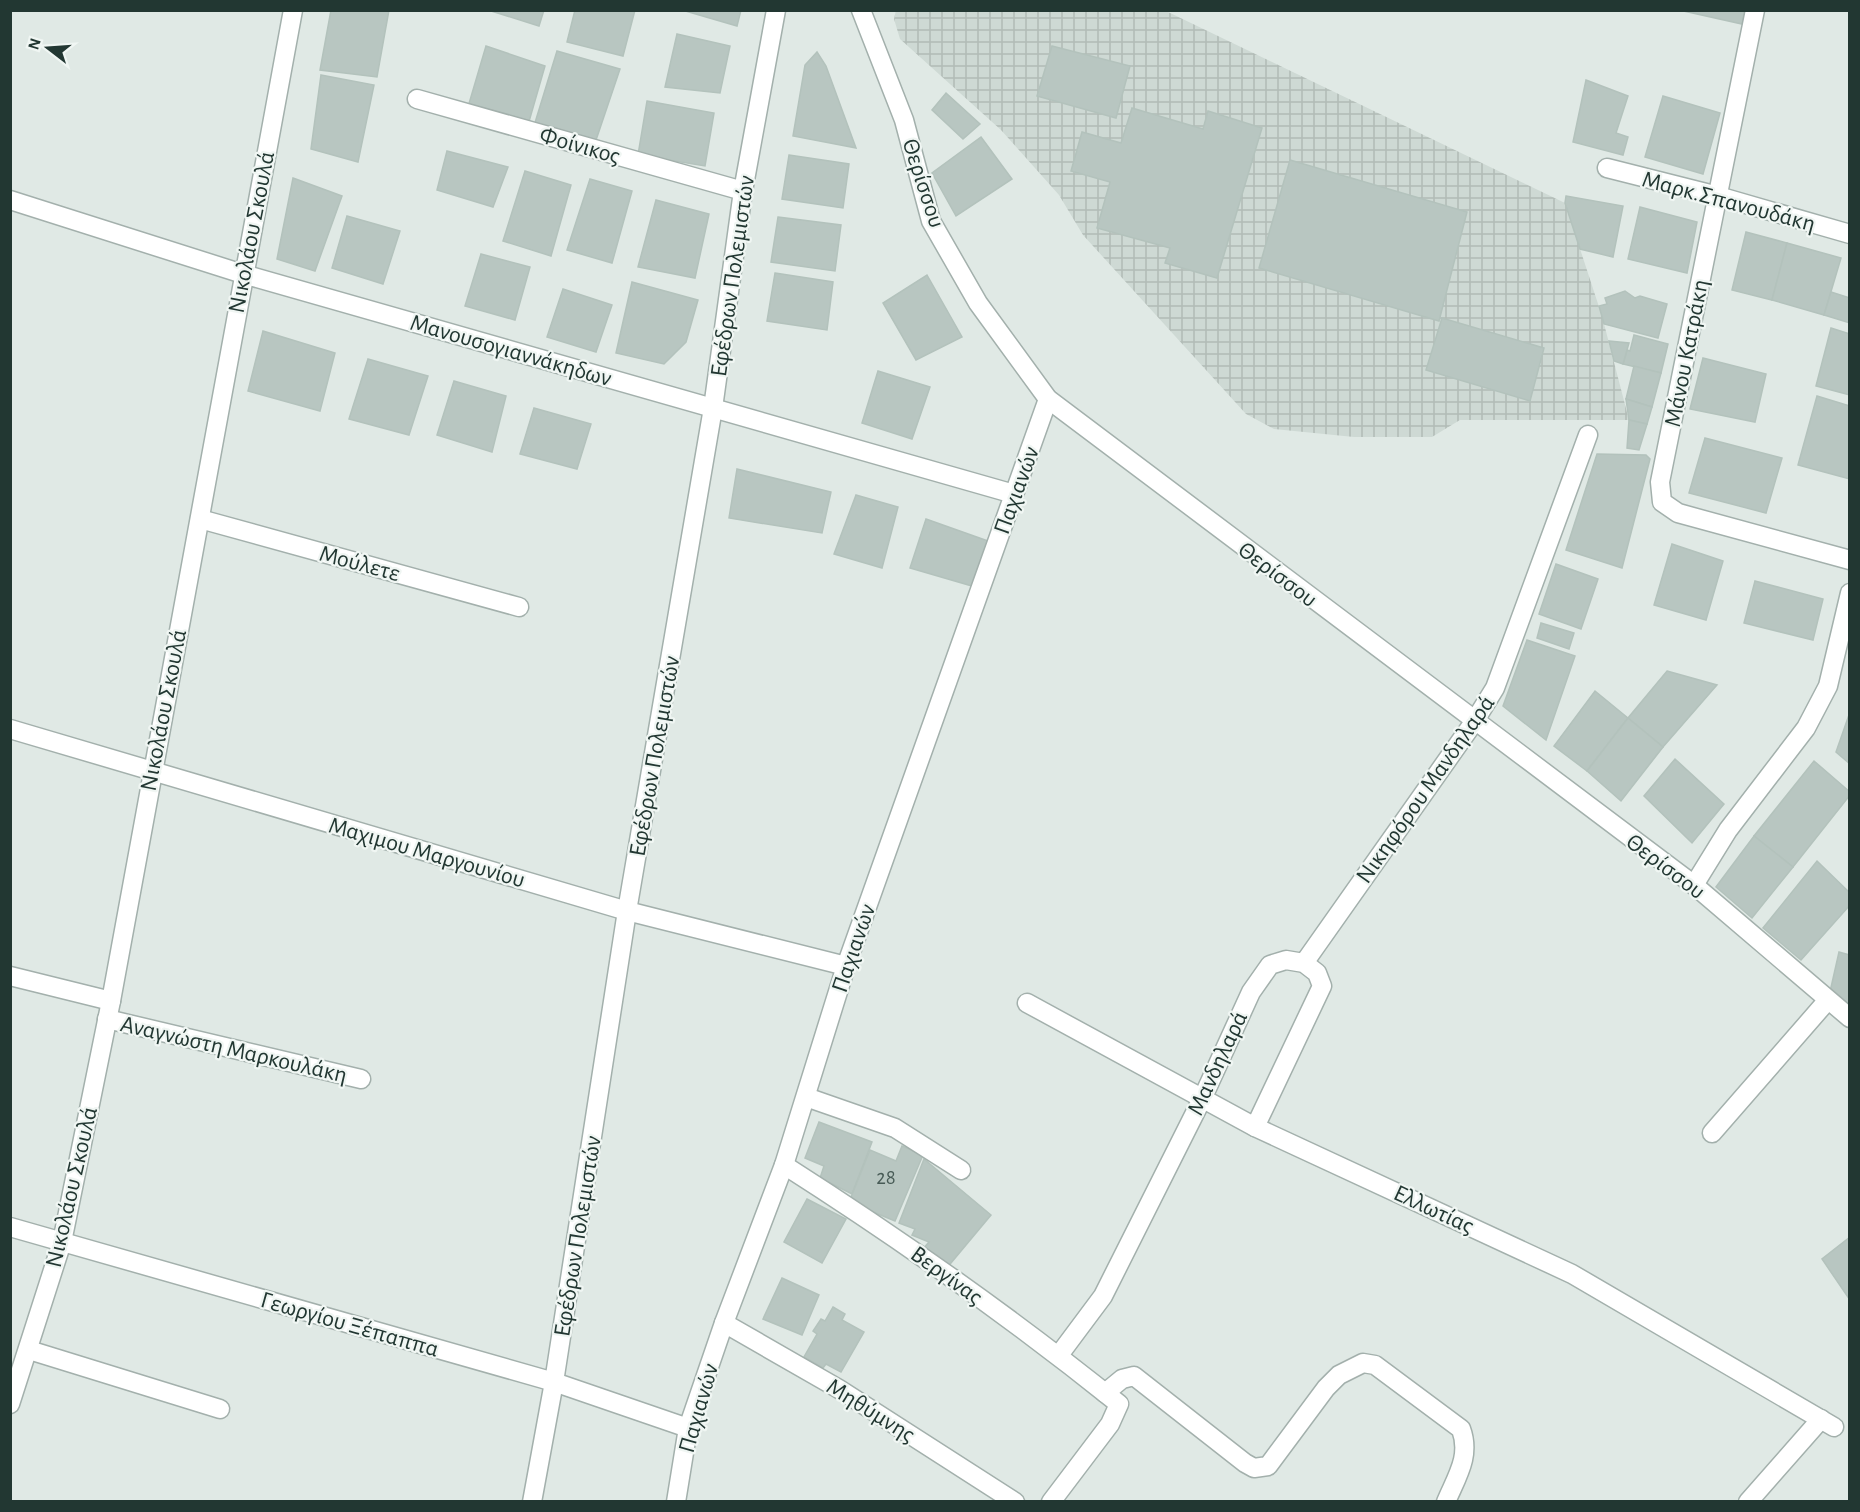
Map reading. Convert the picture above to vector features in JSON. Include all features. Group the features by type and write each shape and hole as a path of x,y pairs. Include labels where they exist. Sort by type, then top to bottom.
{"street":[{"name":"Νικολάου Σκουλά","path":"10,1404 62,1242 111,1001 151,771 200,519 293,10"},
{"name":"Εφέδρων Πολεμιστών","path":"532,1502 554,1382 627,911 713,408 743,191 776,10"},
{"name":"Θερίσσου","path":"861,10 904,120 932,221 978,303 1048,399 1474,722 1694,885 1827,1001 1850,1018"},
{"name":"Μάνου Κατράκη","path":"1755,10 1660,482 1662,502 1678,513 1850,560"},
{"name":"Φοίνικος","path":"417,99 743,191"},
{"name":"Μαρκ.Σπανουδάκη","path":"1607,168 1718,196 1850,234"},
{"name":"Μανουσογιαννάκηδων","path":"10,200 243,274 1014,494"},
{"name":"Παχιανών","path":"676,1502 687,1428 784,1166 846,966 1048,399"},
{"name":"Νικηφόρου Μανδηλαρά","path":"1304,963 1496,688 1588,435"},
{"name":"Μούλετε","path":"200,519 519,607"},
{"path":"1694,885 1728,830 1806,728 1828,686 1850,593"},
{"name":"Μαχιμου Mαργουνίου","path":"10,729 627,911 846,966"},
{"name":"Μανδηλαρά","path":"1059,1355 1103,1296 1203,1097 1251,992 1270,965 1286,960 1304,963"},
{"path":"1255,1126 1322,986 1317,973 1304,963"},
{"name":"Αναγνώστη Μαρκουλάκη","path":"10,976 111,1001"},
{"path":"1712,1133 1827,1001"},
{"name":"Ελλωτίας","path":"1027,1003 1255,1126 1572,1274 1828,1423 1748,1502"},
{"name":"Αναγνώστη Μαρκουλάκη","path":"107,1019 361,1078"},
{"path":"806,1097 895,1128 961,1170"},
{"name":"Βεργίνας","path":"784,1166 903,1244 1059,1355 1119,1404 1110,1424 1051,1502"},
{"name":"Γεωργίου Ξέπαππα","path":"10,1227 554,1382 687,1428"},
{"name":"Μηθύμνης","path":"724,1323 839,1389 1015,1502"},
{"path":"29,1350 220,1409"},
{"path":"1105,1393 1122,1379 1134,1376 1245,1464 1254,1468 1268,1466 1326,1388 1340,1375 1363,1363 1375,1365 1461,1430 1467,1445 1446,1502"}],"shaded area":[{"path":"896,10 1166,11 1565,203 1602,316 1629,420 1460,420 1432,437 1354,437 1274,429 1246,414 1083,235 1059,195 1001,130 900,39 894,19"}],"building":[{"path":"331,10 389,10 377,77 320,70"},
{"path":"488,10 544,10 539,26"},
{"path":"575,10 635,10 623,56 567,42"},
{"path":"682,10 741,10 737,26"},
{"path":"1679,10 1745,10 1742,24"},
{"path":"677,34 730,46 720,93 665,87"},
{"path":"486,46 545,66 528,125 468,107"},
{"path":"1052,46 1130,66 1116,118 1037,96"},
{"path":"557,51 620,69 595,143 534,126"},
{"path":"817,52 826,66 856,148 793,136 805,65"},
{"path":"321,75 374,85 358,162 311,149"},
{"path":"1586,80 1628,96 1616,133 1628,137 1623,155 1573,142"},
{"path":"946,93 980,124 963,139 932,110"},
{"path":"1663,96 1720,113 1703,174 1645,157"},
{"path":"647,101 714,113 705,166 638,155"},
{"path":"1132,108 1203,129 1208,111 1262,128 1217,278 1165,263 1170,248 1097,228 1110,182 1071,171 1082,132 1121,143"},
{"path":"981,137 1012,179 956,216 932,173"},
{"path":"447,151 508,167 493,207 437,190"},
{"path":"789,155 849,164 843,208 782,199"},
{"path":"1290,160 1467,212 1439,321 1259,268"},
{"path":"525,171 571,185 551,256 503,241"},
{"path":"293,178 342,196 315,271 277,259"},
{"path":"590,179 632,191 612,263 567,250"},
{"path":"1566,196 1623,206 1613,257 1580,249 1565,203"},
{"path":"656,200 709,214 695,278 638,267"},
{"path":"1640,207 1697,222 1687,273 1628,259"},
{"path":"347,216 400,231 383,284 332,268"},
{"path":"778,217 841,225 835,271 771,262"},
{"path":"1746,232 1787,243 1772,300 1732,290"},
{"path":"1787,243 1841,258 1824,315 1772,300"},
{"path":"481,254 530,267 515,320 465,306"},
{"path":"775,273 833,282 827,330 767,321"},
{"path":"927,275 962,337 916,360 883,303"},
{"path":"632,282 698,300 686,342 664,364 616,353"},
{"path":"563,289 612,305 596,352 547,337"},
{"path":"1625,291 1635,298 1640,296 1667,304 1658,338 1604,324 1599,306 1607,304 1605,298"},
{"path":"1831,292 1850,298 1850,323 1824,315"},
{"path":"1442,318 1544,348 1530,401 1426,370"},
{"path":"1831,328 1850,334 1850,395 1816,386"},
{"path":"263,331 335,353 320,411 248,391"},
{"path":"1634,335 1668,344 1661,373 1623,364 1627,350 1630,351"},
{"path":"1609,341 1629,343 1623,364 1614,361"},
{"path":"1703,358 1766,374 1755,422 1690,409"},
{"path":"368,359 428,376 409,435 349,419"},
{"path":"1634,366 1661,373 1652,407 1626,399"},
{"path":"878,371 930,387 912,439 862,423"},
{"path":"454,381 506,396 492,452 437,435"},
{"path":"1817,396 1850,406 1850,479 1798,465"},
{"path":"1626,399 1652,407 1647,424 1629,420"},
{"path":"534,408 591,424 577,469 520,454"},
{"path":"1629,420 1647,424 1639,450 1627,448"},
{"path":"1705,438 1782,458 1766,513 1689,493"},
{"path":"1597,454 1646,455 1650,459 1622,568 1566,550"},
{"path":"737,469 831,492 822,533 729,518"},
{"path":"856,495 898,507 882,568 834,554"},
{"path":"926,519 988,541 972,586 910,568"},
{"path":"1672,544 1723,561 1706,620 1654,605"},
{"path":"1556,564 1598,579 1581,629 1539,614"},
{"path":"1755,581 1823,599 1813,640 1744,623"},
{"path":"1541,623 1574,633 1569,649 1537,638"},
{"path":"1527,640 1575,656 1546,740 1503,706"},
{"path":"1667,671 1717,685 1663,747 1628,718"},
{"path":"1595,691 1628,718 1587,771 1554,746"},
{"path":"1850,712 1850,764 1836,752"},
{"path":"1628,718 1663,747 1621,801 1587,771"},
{"path":"1675,759 1724,804 1692,843 1644,796"},
{"path":"1814,761 1850,792 1850,795 1793,867 1754,836"},
{"path":"1754,836 1793,867 1752,918 1716,887"},
{"path":"1817,861 1850,893 1850,905 1801,960 1763,928"},
{"path":"1839,952 1850,955 1850,1005 1830,992"},
{"path":"819,1122 872,1142 852,1194 820,1178 824,1166 805,1158"},
{"path":"902,1146 923,1155 895,1221 849,1202 870,1150 896,1161"},
{"path":"924,1159 991,1215 946,1269 922,1250 929,1242 912,1235 915,1229 899,1223"},
{"path":"807,1199 846,1219 822,1263 784,1242"},
{"path":"1850,1237 1850,1300 1822,1259"},
{"path":"782,1278 819,1295 802,1335 763,1319"},
{"path":"833,1307 845,1314 842,1320 864,1332 841,1372 826,1364 823,1368 804,1357 817,1334 813,1331 821,1319 825,1321"}]}
